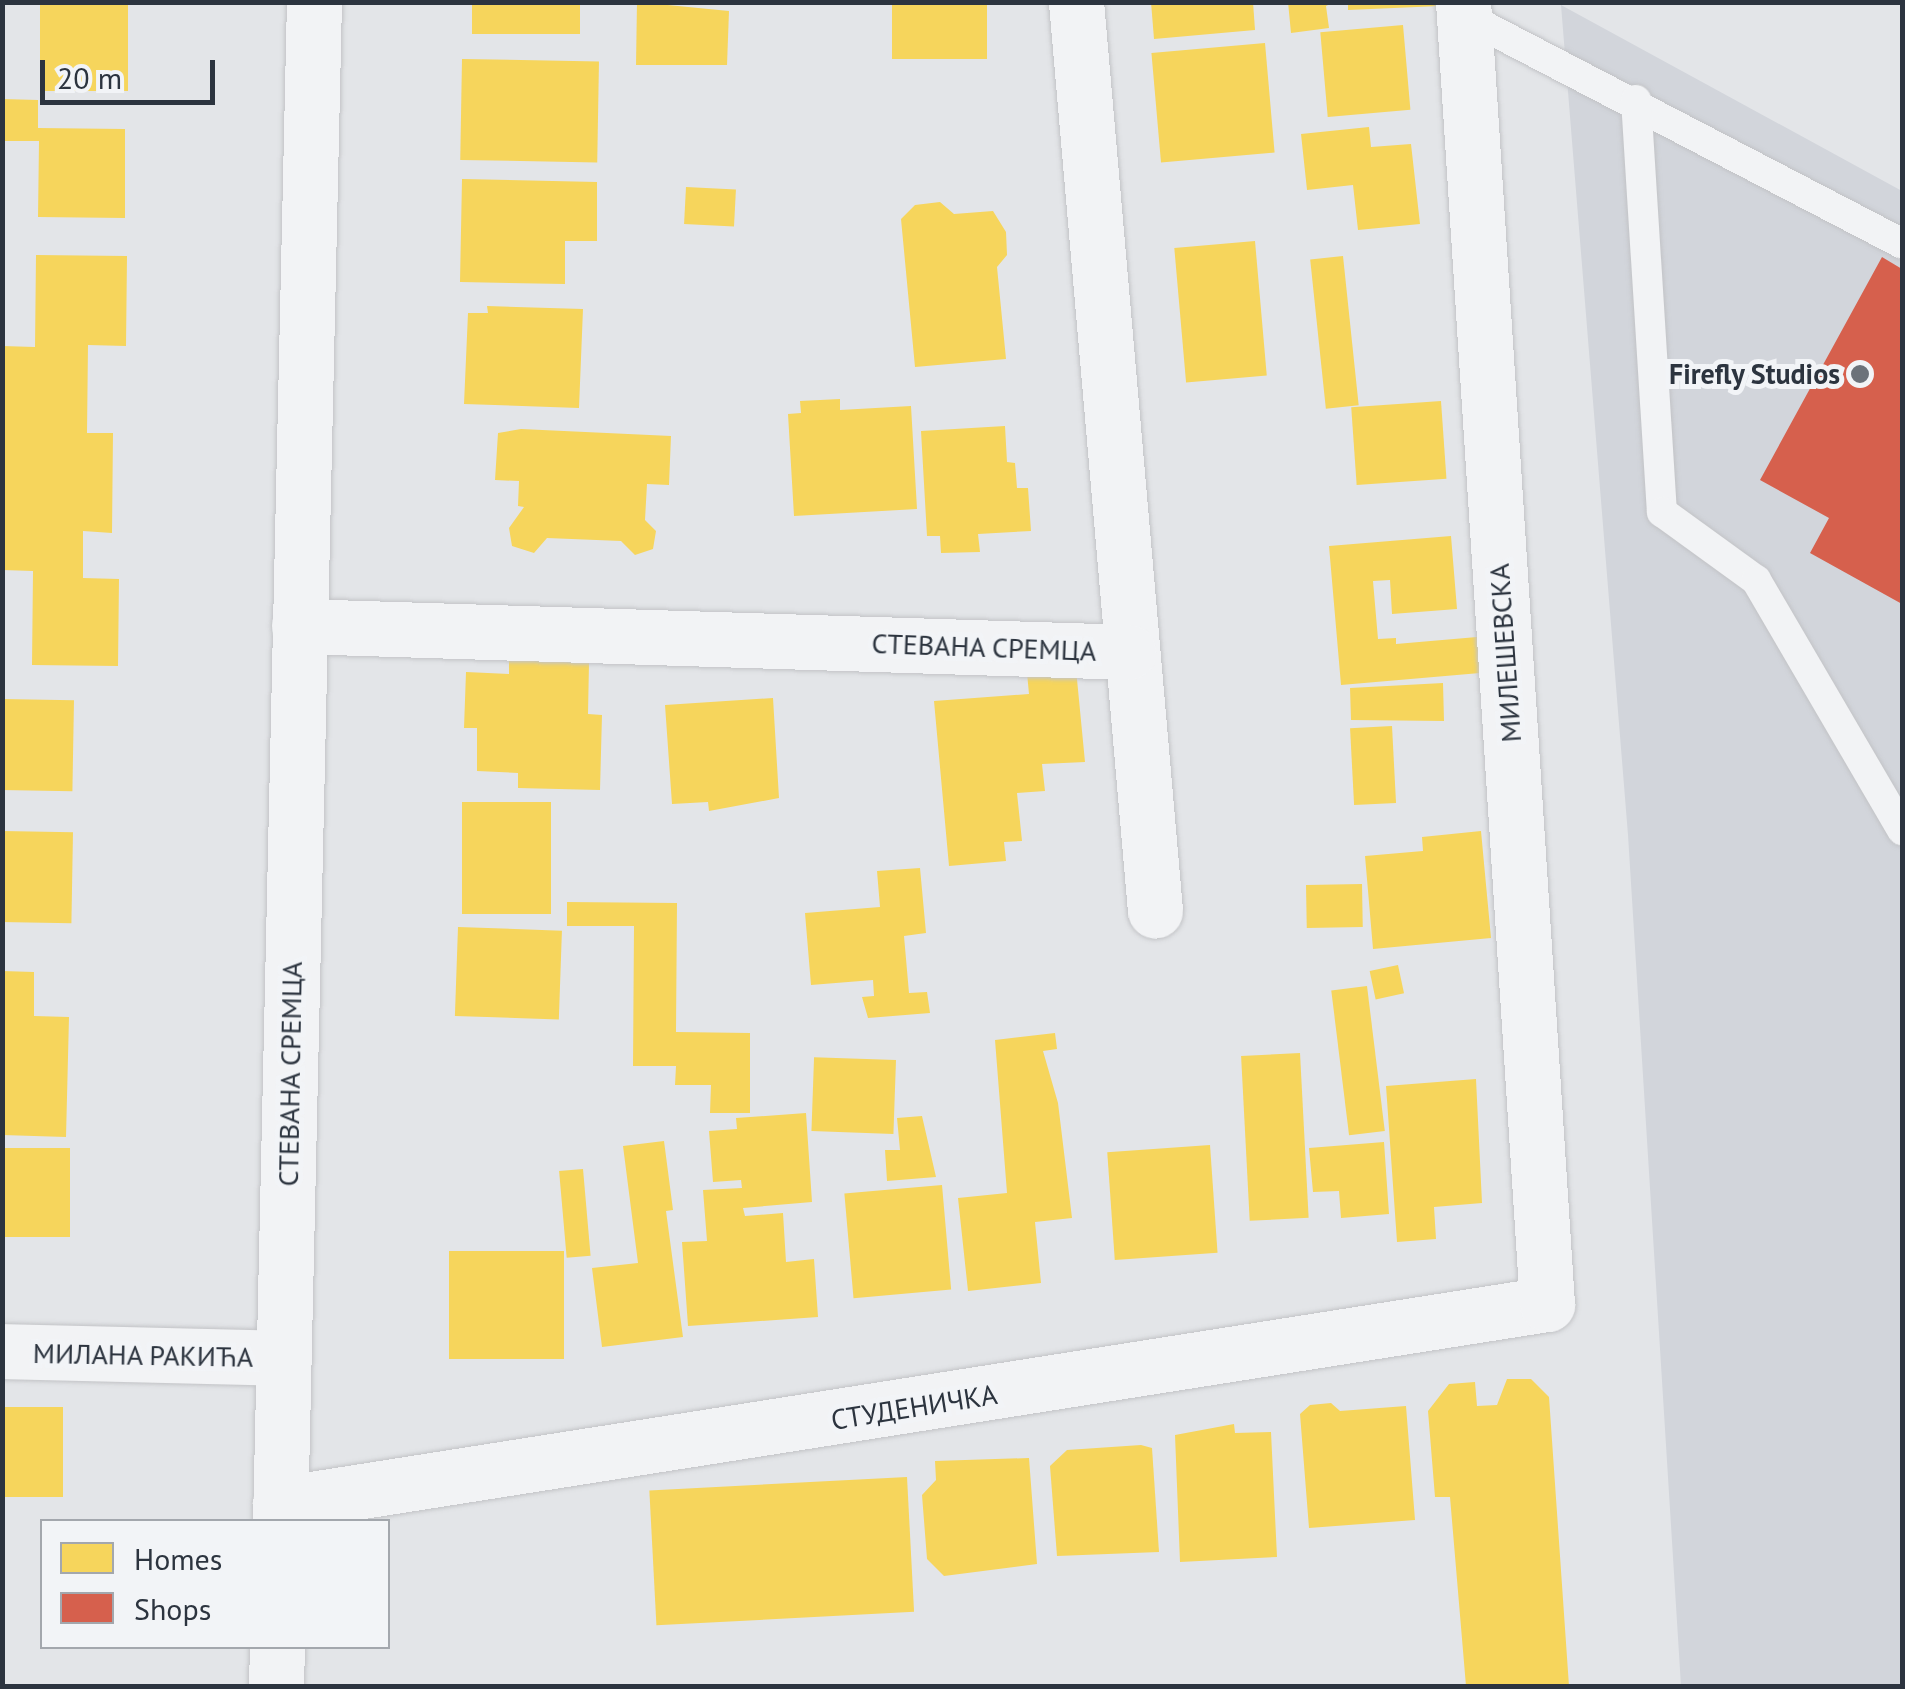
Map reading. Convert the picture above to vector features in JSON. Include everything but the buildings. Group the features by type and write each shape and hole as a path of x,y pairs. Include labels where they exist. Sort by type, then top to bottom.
{"street":[{"name":"СТЕВАНА СРЕМЦА","path":"280,1512 314,2"},
{"name":"СТЕВАНА СРЕМЦА","path":"1076,2 1129,652 1155,911"},
{"name":"МИЛЕШЕВСКА","path":"1463,9 1546,1304"},
{"name":"СТЕВАНА СРЕМЦА","path":"300,626 1129,652"},
{"name":"СТУДЕНИЧКА","path":"280,1512 1546,1304"},
{"name":"МИЛАНА РАКИЋА","path":"2,1351 284,1358"},
{"path":"276,1686 277,1649"}],"lane":[{"path":"1463,9 1902,244"},
{"path":"1636,100 1662,512 1756,580 1902,830"}],"shaded area":[{"path":"1561,5 1902,191 1902,1686 1681,1686 1628,835"}],"place":[{"name":"Firefly Studios","path":"1860,374"}]}
